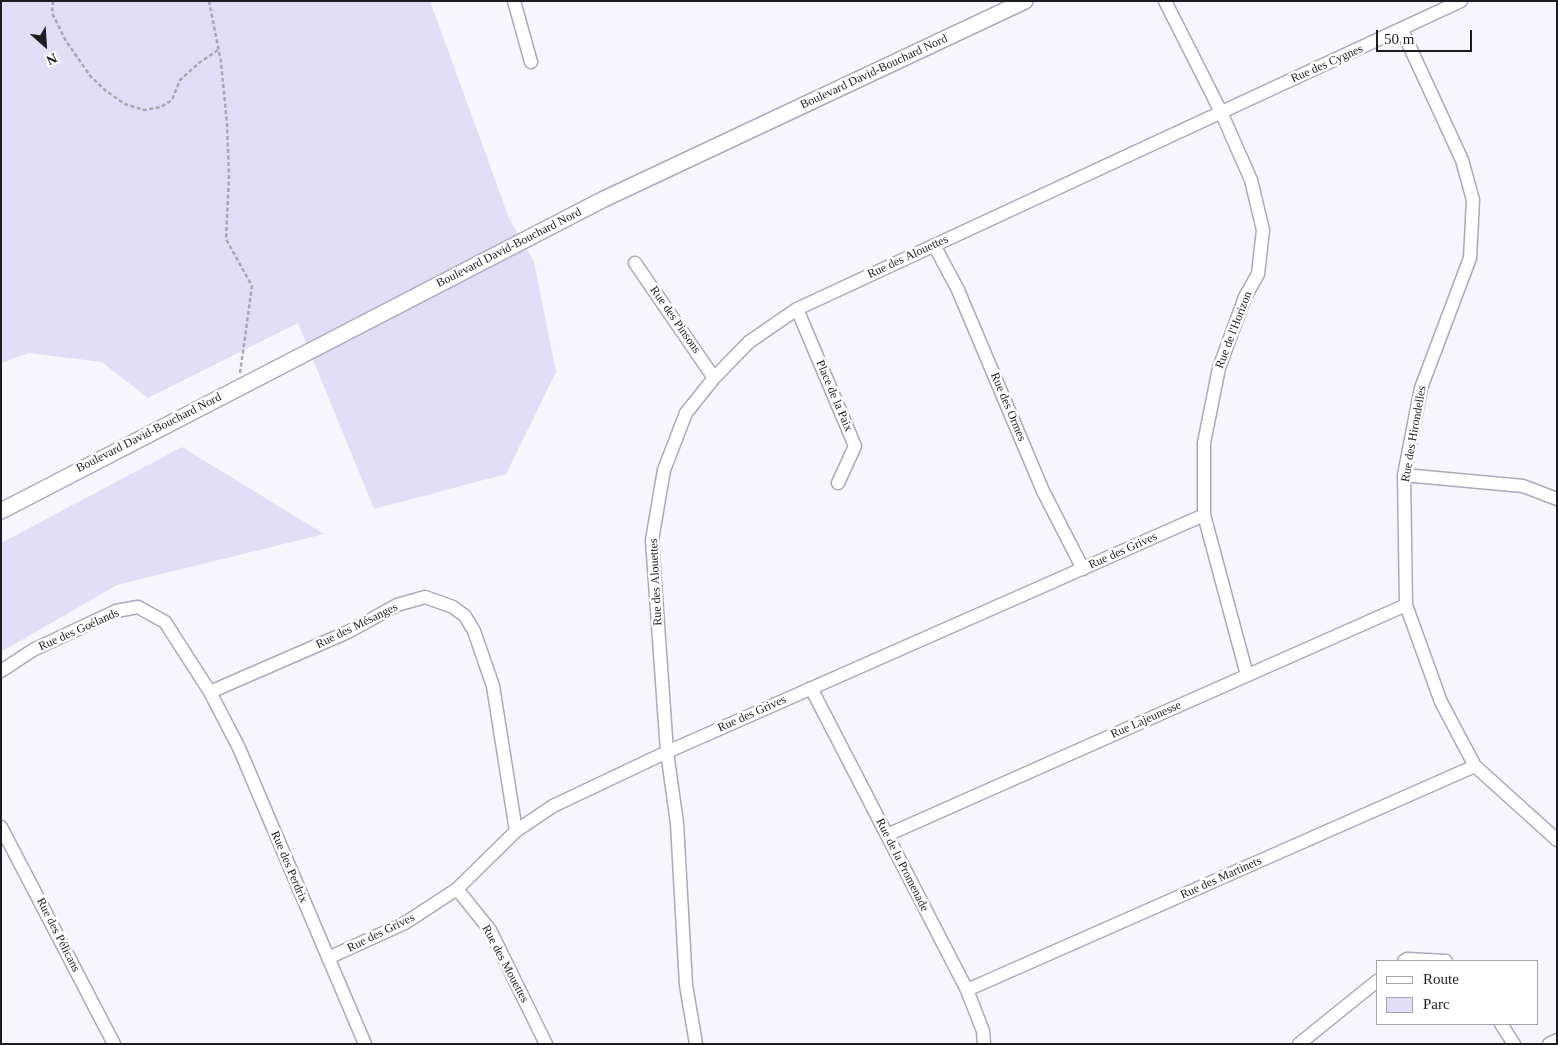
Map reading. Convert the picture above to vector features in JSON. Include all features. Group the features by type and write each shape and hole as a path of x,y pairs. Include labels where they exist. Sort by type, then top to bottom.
{"street":[{"path":"514,1 532,62"},
{"name":"Boulevard David-Bouchard Nord","path":"1,511 602,200 1026,1"},
{"name":"Rue de l'Horizon","path":"1165,1 1221,112 1251,180 1263,230 1258,274 1245,297 1218,368 1204,443 1204,515 1247,675"},
{"name":"Rue des Cygnes","path":"1221,112 1402,30 1461,1"},
{"name":"Rue des Hirondelles","path":"1402,30 1462,160 1473,200 1470,258 1421,388 1404,475 1406,605 1441,702 1475,766 1557,840"},
{"name":"Rue des Alouettes","path":"696,1044 686,985 677,823 667,752 652,540 664,470 686,413 714,378 749,342 797,308 1221,112"},
{"name":"Rue des Ormes","path":"934,245 958,290 1043,491 1082,569"},
{"name":"Rue des Pinsons","path":"635,263 714,378"},
{"name":"Place de la Paix","path":"797,308 855,446 838,483"},
{"path":"1404,475 1522,486 1557,499"},
{"name":"Rue des Grives","path":"328,958 405,923 457,889 516,831 553,806 667,752 1204,515"},
{"name":"Rue des Mésanges","path":"210,692 348,632 397,605 425,597 453,607 465,616 474,631 493,686 516,831"},
{"name":"Rue Lajeunesse","path":"887,835 1406,605"},
{"name":"Rue des Goélands","path":"1,671 33,650 116,611 138,607 165,622 210,692"},
{"name":"Rue de la Promenade","path":"811,688 967,990 983,1031 984,1044"},
{"name":"Rue des Perdrix","path":"210,692 239,748 365,1044"},
{"name":"Rue des Martinets","path":"967,990 1475,766"},
{"name":"Rue des Pélicans","path":"1,827 114,1044"},
{"name":"Rue des Mouettes","path":"457,889 490,930 546,1044"},
{"path":"1406,960 1426,960"},
{"path":"1299,1044 1376,982"},
{"path":"1502,1025 1514,1044"},
{"path":"1549,1044 1557,1040"}],"path":[{"path":"53,1 52,13 66,41 91,77 106,92 125,104 144,110 161,107 172,100 180,80 199,63 218,50"},
{"path":"209,1 218,50 227,141 229,176 226,239 252,286 238,388"}],"green space":[{"path":"1,1 430,1 509,218 534,262 556,372 506,474 374,509 298,323 148,398 102,362 29,353 1,363"},
{"path":"182,447 324,534 117,585 1,652 1,543"}]}
